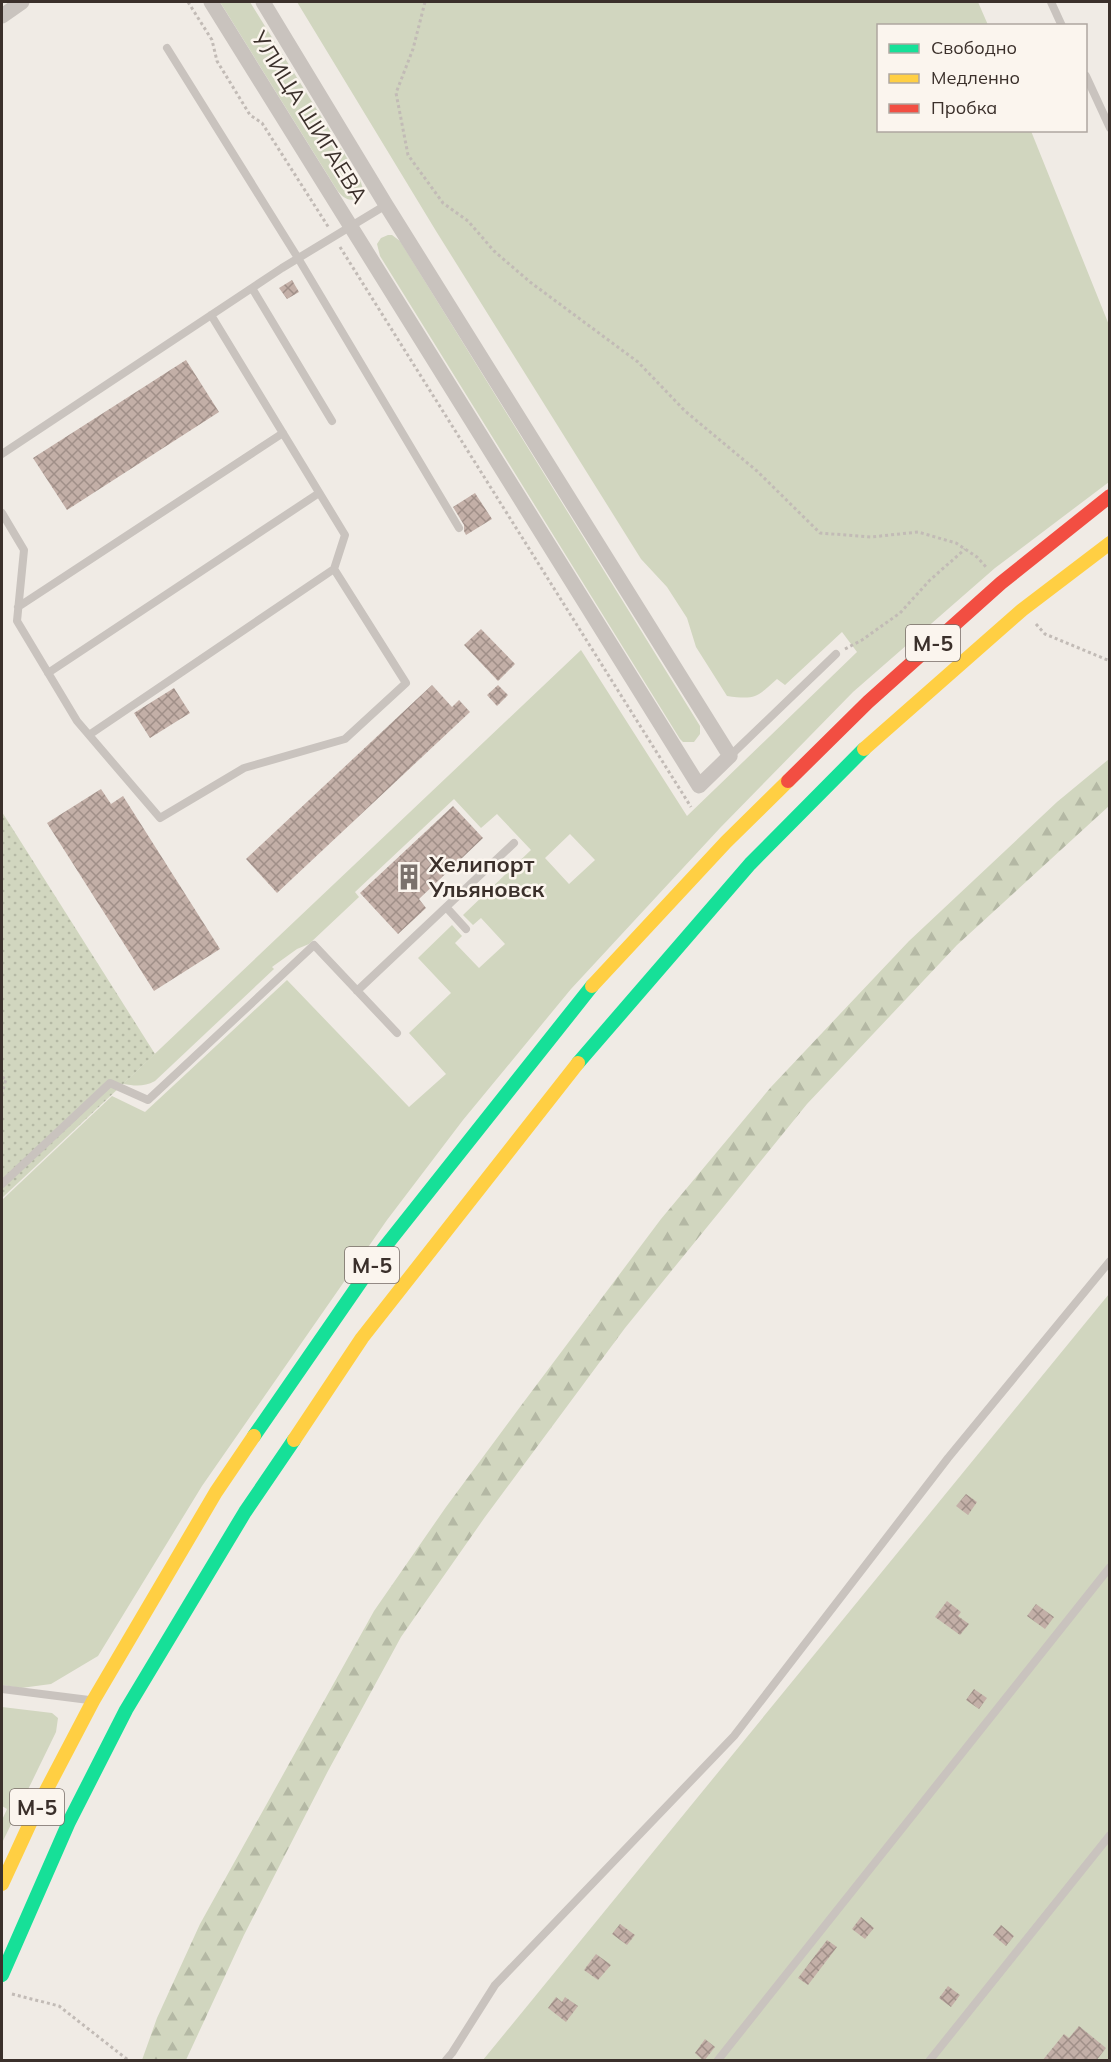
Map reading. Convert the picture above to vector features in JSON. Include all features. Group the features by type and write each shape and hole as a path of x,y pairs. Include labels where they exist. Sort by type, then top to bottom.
{"highway":[{"name":"М-5","path":"2,1884 38,1806 93,1701 216,1492 384,1248 579,1001 766,800 868,702 1000,583 1110,496"},
{"name":"М-5","path":"2,1975 69,1822 126,1710 245,1512 362,1338 580,1060 750,864 877,736 1022,610 1110,543"}],"street":[{"path":"2,16 22,2"},
{"name":"УЛИЦА ШИГАЕВА","path":"211,2 699,786 730,756"},
{"path":"262,2 730,756"}],"lane":[{"path":"1051,2 1061,24"},
{"path":"166,48 298,258 459,528"},
{"path":"1087,78 1110,128"},
{"path":"2,454 298,258 386,205"},
{"path":"252,288 332,421"},
{"path":"89,735 334,569 345,535 211,315"},
{"path":"18,607 283,433"},
{"path":"48,673 319,493"},
{"path":"2,513 24,550 17,621 77,721 160,818 244,768 345,739 406,683 334,569"},
{"path":"730,756 836,654"},
{"path":"357,991 514,843"},
{"path":"446,907 466,929"},
{"path":"2,1184 111,1083 148,1100 314,945 397,1034"},
{"path":"446,2061 495,1985 734,1736 948,1458 1110,1261"},
{"path":"717,2061 1110,1568"},
{"path":"2,1689 93,1701"},
{"path":"930,2061 1110,1835"}],"path":[{"path":"188,2 212,40 217,61 250,115 262,123 691,807"},
{"path":"424,2 413,49 396,93 408,154 443,203 468,221 494,251 530,282 638,362 685,411 757,471 820,533 871,537 918,532"},
{"path":"836,654 862,640 900,614 928,580 965,549"},
{"path":"2,1077 6,1079 2,1094"},
{"path":"2,1992 59,2006 128,2061"}],"green space":[{"path":"220,2 250,2 360,179 363,189 359,197 353,200 347,199 337,190"},
{"path":"297,2 978,2 988,24 877,24 877,132 1031,132 1109,325 1109,482 995,568 853,692 720,828 571,989 463,1120 387,1220 202,1486 98,1656 51,1684 21,1688 2,1685 2,1200 112,1096 145,1112 287,980 409,1107 446,1074 409,1033 451,993 418,958 452,925 462,936 455,943 479,968 505,944 481,918 473,925 463,915 531,850 497,814 481,828 454,799 355,892 359,897 309,944 297,949 272,967 274,969 155,1081 139,1086 123,1084 581,650 687,816 857,652 842,632 785,685 777,679 755,696 744,698 727,696 696,647 687,618 667,587 641,559 436,231","holes":["570,834 595,860 569,884 545,858"]},
{"path":"388,235 400,241 700,726 700,734 694,742 683,742 680,739 380,256 377,244 381,238"},
{"path":"1109,759 1109,806 957,945 807,1104 625,1328 485,1517 401,1637 328,1771 244,1935 186,2060 142,2060 157,2018 200,1924 374,1611 446,1507 517,1411 661,1219 771,1087 909,941 1057,802"},
{"path":"2,812 155,1054 2,1198"},
{"path":"1109,1294 1109,2060 483,2060"},
{"path":"2,1707 52,1713 58,1718 56,1732 2,1843 2,1820 7,1809 2,1806"}],"building":[{"path":"292,280 299,292 287,299 279,288"},
{"path":"186,360 219,412 67,510 33,458"},
{"path":"475,493 492,519 466,535 464,525 453,507"},
{"path":"481,629 515,664 498,681 464,645"},
{"path":"432,685 452,707 459,700 470,712 277,893 246,859"},
{"path":"498,685 508,695 497,706 487,695"},
{"path":"174,688 190,713 150,738 134,713"},
{"path":"101,789 111,804 123,796 220,949 154,991 47,823"},
{"name":"Хелипорт Ульяновск","path":"453,806 483,838 419,899 426,908 398,934 360,893"},
{"path":"966,1494 977,1502 968,1515 956,1506"},
{"path":"947,1601 961,1612 958,1616 969,1624 960,1635 935,1617"},
{"path":"1036,1604 1054,1617 1045,1629 1027,1616"},
{"path":"974,1689 987,1698 979,1709 966,1700"},
{"path":"861,1917 874,1928 865,1939 852,1929"},
{"path":"620,1924 635,1935 627,1945 612,1934"},
{"path":"1001,1925 1014,1936 1006,1946 993,1935"},
{"path":"827,1940 837,1947 808,1985 798,1978"},
{"path":"596,1954 611,1965 598,1980 584,1970"},
{"path":"948,1986 960,1995 951,2007 939,1998"},
{"path":"556,1997 562,2002 565,1997 578,2006 566,2022 548,2008"},
{"path":"1079,2026 1106,2048 1096,2061 1042,2061 1064,2034 1069,2038"},
{"path":"705,2039 715,2047 704,2061 695,2053"}],"traffic: fast":[{"path":"578,1063 750,864 864,749"},
{"path":"254,1436 384,1248 592,986"},
{"path":"2,1975 69,1822 126,1710 245,1512 294,1440"}],"traffic: slow":[{"path":"864,749 1022,610 1110,543"},
{"path":"592,986 726,842 788,781"},
{"path":"294,1440 362,1338 578,1063"},
{"path":"2,1884 38,1806 93,1701 216,1492 254,1436"}],"traffic: jam":[{"path":"788,781 868,702 1001,583 1110,496"}],"place":[{"name":"Хелипорт Ульяновск","path":"409,877"}]}
